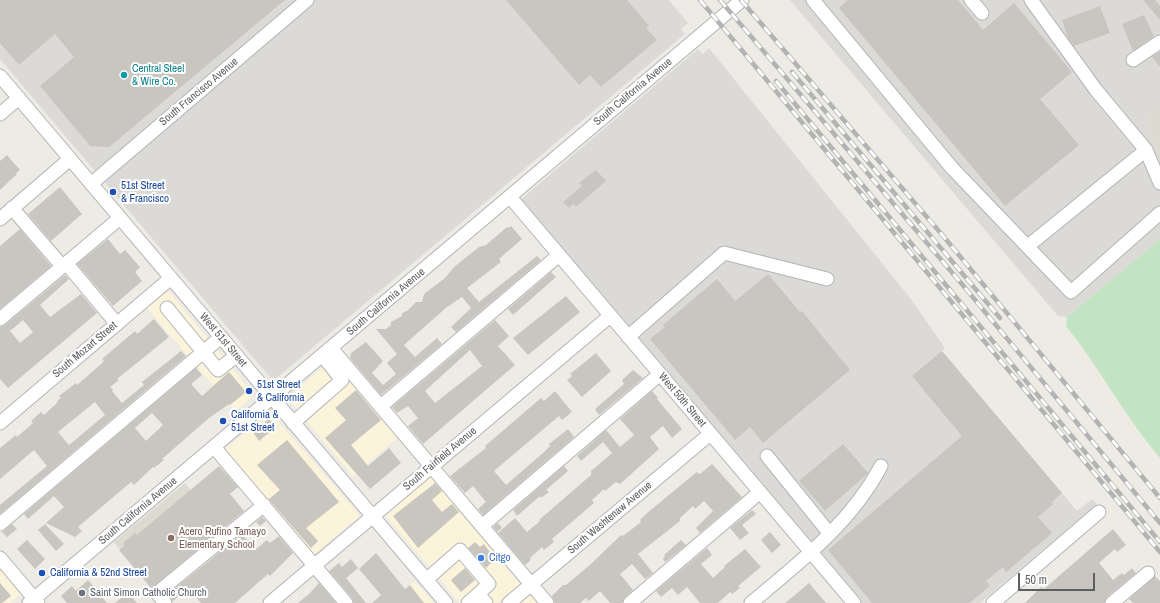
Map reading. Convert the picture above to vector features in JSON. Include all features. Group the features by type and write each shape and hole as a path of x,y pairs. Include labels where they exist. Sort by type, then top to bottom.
{"street":[{"name":"South Francisco Avenue","path":"91,184 307,0"},
{"name":"South California Avenue","path":"34,602 214,446 742,0"},
{"path":"813,0 952,168 1071,292 1160,213"},
{"path":"971,0 982,13"},
{"path":"1031,0 1096,90 1146,150 1160,183"},
{"path":"1133,60 1160,42"},
{"name":"West 51st Street","path":"0,76 446,603"},
{"path":"0,114 19,98"},
{"path":"1028,246 1146,150"},
{"path":"0,219 70,159"},
{"name":"West 50th Street","path":"510,197 854,603"},
{"path":"12,208 117,324"},
{"path":"0,319 120,218"},
{"path":"628,337 724,253 827,279"},
{"path":"380,406 559,255"},
{"name":"South Mozart Street","path":"0,423 171,278"},
{"path":"167,308 218,370 236,356"},
{"name":"South Fairfield Avenue","path":"270,603 610,316"},
{"path":"0,524 221,337"},
{"path":"327,352 380,406 547,603"},
{"path":"293,423 342,380 327,352"},
{"path":"482,526 660,374"},
{"name":"South Washtenaw Avenue","path":"509,603 710,434"},
{"path":"214,446 346,603"},
{"path":"768,456 830,534"},
{"path":"751,603 830,534 869,488 881,466"},
{"path":"630,603 760,492"},
{"path":"165,603 157,593 264,505"},
{"path":"993,603 1099,512"},
{"path":"426,580 460,550 489,584 482,598 468,603"},
{"path":"0,558 34,602"},
{"path":"1112,603 1148,573"}],"shaded area":[{"path":"0,0 669,0 688,23 681,29 685,34 273,381 0,59"},
{"path":"790,0 1160,0 1160,106 1145,118 1160,160 1160,239 1067,317 1058,316"},
{"path":"709,48 910,298 945,348 942,351 1077,511 1092,499 1097,504 980,603 862,603 520,200 698,49 703,54"},
{"path":"1160,105 1160,160 1145,118"},
{"path":"167,289 254,395 235,411 146,307"},
{"path":"337,355 403,433 353,476 287,398"},
{"path":"270,412 360,516 309,558 220,453"},
{"path":"435,471 527,579 498,603 460,603 385,515"},
{"name":"Acero Rufino Tamayo Elementary School","path":"185,483 228,534 157,593 114,542"},
{"path":"0,569 21,594 10,603 0,603"},
{"path":"415,581 433,603 388,603"},
{"path":"536,589 547,603 519,603"}],"green space":[{"path":"1160,239 1160,458 1135,426 1066,326 1067,317"}],"building":[{"name":"Central Steel & Wire Co.","path":"0,0 285,0 109,147 90,146 40,86 74,57 55,34 19,65 0,43"},
{"path":"506,0 627,0 649,26 646,28 657,40 601,87 590,75 579,85"},
{"path":"848,0 958,0 983,30 1014,3 1072,72 1040,99 1079,145 1005,206 839,8"},
{"path":"1143,0 1155,0 1160,6 1160,20"},
{"path":"1100,6 1110,33 1074,46 1068,38 1062,20"},
{"path":"1144,15 1154,36 1133,51 1122,24"},
{"path":"1160,52 1160,67 1152,57"},
{"path":"7,155 20,170 0,190 0,161"},
{"path":"596,170 606,181 576,207 573,204 569,208 563,202 582,186 579,183"},
{"path":"60,187 82,214 51,241 28,214"},
{"path":"511,226 522,239 499,259 501,262 467,288 479,302 537,256 541,260 456,332 451,327 471,308 462,297 447,307 404,345 415,357 437,338 442,344 381,395 350,358 351,353 366,342 383,361 372,373 383,385 396,374 387,363 397,354 376,329 386,329 391,325 391,322 402,316 402,313 407,311 416,302 422,302 424,294 445,278 454,267 479,247 486,245 507,227 508,228"},
{"path":"20,229 51,266 0,309 0,246"},
{"path":"108,239 120,254 125,250 140,267 135,272 142,281 113,306 77,264"},
{"path":"551,272 556,277 513,315 508,309"},
{"path":"768,274 800,312 802,311 850,370 763,443 750,427 735,440 650,339 665,327 663,325 717,279 735,301"},
{"path":"65,275 69,279 40,305 50,317 81,294 97,313 8,388 0,379 0,327 5,325","holes":["23,320 33,332 20,343 10,331"]},
{"path":"566,296 580,312 528,355 513,338"},
{"path":"154,319 169,337 117,379 119,380 110,387 122,403 144,385 142,382 181,351 186,356 0,514 0,505 47,466 34,450 0,479 0,448 16,435 17,437 33,423 31,421 41,412 44,415 58,402 57,401 61,398 59,396 76,383 77,385 104,361 102,359 135,331 137,334","holes":["95,402 105,415 69,445 58,432"]},
{"path":"495,320 509,336 498,346 515,365 423,444 408,426 418,418 408,406 397,413 392,407","holes":["470,350 482,366 435,403 425,391"]},
{"path":"942,351 1062,493 1052,502 1053,504 1038,517 1052,533 1006,572 1003,567 986,581 990,586 969,603 872,603 828,550 962,436 912,376"},
{"path":"596,353 611,371 582,397 567,380 572,376 570,374"},
{"path":"196,368 202,375 191,384 202,396 229,372 246,392 230,405 229,404 209,418 162,459 164,460 154,468 153,467 134,485 131,482 78,527 82,531 75,537 46,523 64,507 54,496 28,519 24,514","holes":["152,413 163,425 146,441 135,428"]},
{"path":"633,370 643,378 599,415 595,409 624,384 622,380"},
{"path":"356,390 381,420 351,445 368,466 389,448 401,463 370,489 325,438 346,420 335,408"},
{"path":"555,391 572,412 562,420 559,416 494,471 506,485 543,453 550,446 549,444 568,429 574,437 483,515 478,509 486,502 473,486 465,493 450,476 486,448 485,446 541,398 544,401"},
{"path":"652,391 682,429 672,438 663,426 650,437 659,449 620,484 616,482 605,491 604,489 592,500 594,503 552,539 554,542 544,550 542,547 525,565 498,533 515,518 527,532 591,475 591,471 612,453 603,442 581,461 577,456 606,430 620,447 634,435 620,419"},
{"path":"269,419 276,427 259,441 253,432"},
{"path":"287,440 339,502 306,528 318,541 311,548 269,499 280,490 257,465"},
{"path":"843,444 868,473 825,511 799,481"},
{"path":"712,464 742,497 700,533 696,528 713,511 704,501 695,509 693,506 680,518 680,521 638,554 653,573 645,579 632,564 620,574 633,590 625,597 622,603 610,603 600,591 589,601 586,598 580,603 555,603 552,596 563,585 566,585 591,564 621,535 623,536 641,522 640,520 646,514 693,475 697,472 700,474"},
{"name":"Acero Rufino Tamayo Elementary School","path":"219,466 238,487 230,494 244,511 151,588 119,550 125,546 123,543 135,533 137,535"},
{"path":"564,466 568,471 546,490 549,492 541,498 540,496 517,516 513,510"},
{"path":"435,483 442,491 432,500 442,512 452,504 459,512 418,548 393,516"},
{"path":"752,510 756,514 742,525 749,533 740,540 730,528"},
{"path":"262,517 266,521 260,526 256,522"},
{"path":"498,523 502,528 497,532 493,527"},
{"path":"12,524 17,529 7,537 2,532"},
{"path":"45,524 64,544 56,551 38,530"},
{"path":"1113,529 1126,545 1117,552 1115,549 1099,563 1113,580 1122,573 1124,575 1132,568 1136,573 1107,597 1104,603 1025,603 1041,587 1044,589"},
{"path":"770,532 781,545 772,553 761,540"},
{"path":"242,534 255,550 267,540 270,543 279,536 293,553 270,576 268,574 235,603 201,603 189,588 173,601 168,594"},
{"path":"27,540 45,559 35,569 17,549"},
{"path":"681,540 686,545 665,562 663,559 665,556 664,555"},
{"name":"Citgo","path":"475,542 480,547 484,544 495,559 486,568 468,548"},
{"path":"707,548 712,555 701,564 713,578 725,567 724,566 745,549 761,567 738,586 740,588 732,594 730,592 718,603 700,603 687,587 678,595 672,588 661,597 656,591"},
{"path":"376,553 405,589 410,585 424,603 372,603 381,595 359,569"},
{"path":"351,559 358,568 346,578 366,603 354,603 352,598 329,571 339,563 342,567"},
{"name":"Citgo","path":"465,568 475,580 461,592 451,580"},
{"path":"1155,576 1160,581 1160,603 1133,603 1129,599"},
{"name":"Saint Simon Catholic Church","path":"88,580 107,603 67,603 61,596 72,586 76,591"},
{"path":"0,583 11,596 2,603 0,603"},
{"path":"319,583 336,603 298,603 309,594"},
{"path":"809,583 826,603 785,603 795,595"},
{"name":"Saint Simon Catholic Church","path":"128,592 137,603 115,603"}],"railway":[{"path":"700,0 1160,552"},
{"path":"720,0 961,283 1160,523"},
{"path":"741,0 944,237 1160,498"},
{"path":"792,72 1000,318"},
{"path":"776,81 1160,542"}],"place":[{"name":"Central Steel & Wire Co.","path":"124,75"},
{"name":"51st Street & Francisco","path":"113,192"},
{"name":"51st Street & California","path":"249,391"},
{"name":"California & 51st Street","path":"223,421"},
{"name":"Acero Rufino Tamayo Elementary School","path":"171,538"},
{"name":"Citgo","path":"481,558"},
{"name":"California & 52nd Street","path":"42,573"},
{"name":"Saint Simon Catholic Church","path":"82,593"}]}
